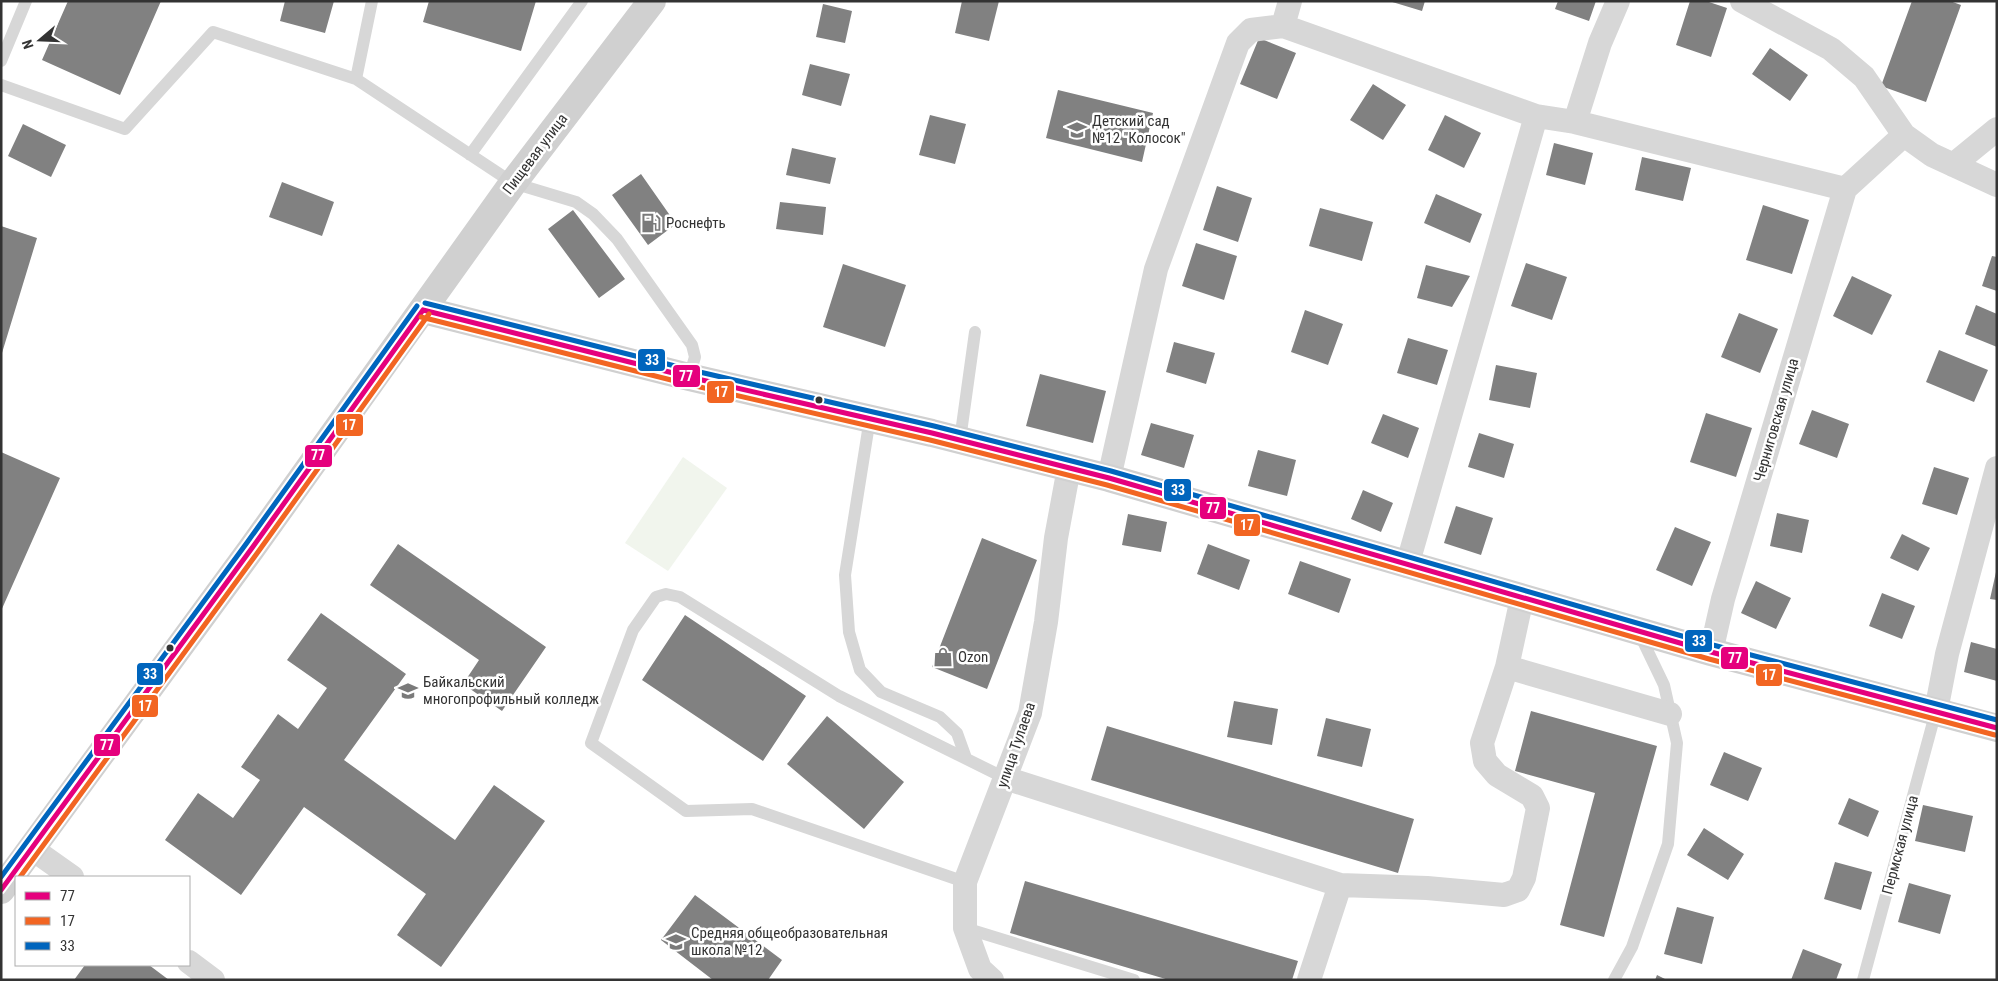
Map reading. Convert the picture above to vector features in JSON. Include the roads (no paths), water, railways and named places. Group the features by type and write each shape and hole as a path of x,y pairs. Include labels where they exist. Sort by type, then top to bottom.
{"main road":[{"name":"Пищевая улица","path":"423,310 514,183 652,1"},
{"path":"1,890 258,540 423,310 689,377 870,418 1109,478 1408,566 1711,652 1997,728"}],"street":[{"path":"1283,26 1290,1"},
{"path":"1575,122 1600,43 1618,1"},
{"path":"1742,1 1830,49 1864,77 1904,135 1932,155 1997,185"},
{"path":"1109,478 1156,269 1238,43 1252,30 1283,26 1536,116 1575,122 1845,189 1904,135"},
{"path":"1408,566 1536,116"},
{"path":"1953,165 1997,129"},
{"name":"Черниговская улица","path":"1711,652 1724,599 1845,189"},
{"name":"улица Тулаева","path":"992,980 980,970 966,928 964,882 1030,713 1046,622 1056,538 1069,468"},
{"path":"1936,711 1947,654 1997,468"},
{"path":"1005,778 1340,884 1427,888 1504,895 1518,890 1524,878 1538,808 1532,796 1497,775 1485,761 1482,743 1507,667 1522,598"},
{"path":"1507,667 1670,714"},
{"path":"32,848 71,876"},
{"path":"1310,980 1340,884"},
{"path":"190,963 212,980"}],"lane":[{"path":"1,61 26,1"},
{"path":"356,79 372,1"},
{"path":"470,155 582,1"},
{"path":"1,85 125,129 213,32 356,79 514,183 576,202 593,214 617,238 692,345 695,357 689,377"},
{"path":"960,440 975,332"},
{"path":"870,418 845,575 851,641 860,670 881,692 940,716 957,733 966,758"},
{"path":"964,882 752,809 686,811 591,743 633,630 656,597 666,594 680,597 839,696 1005,778"},
{"path":"1614,980 1632,947 1668,844 1676,743 1664,685 1637,630"},
{"name":"Пермская улица","path":"1863,980 1936,711"},
{"path":"966,928 1134,980"}],"place":[{"name":"Детский сад №12 \"Колосок\"","path":"1077,130"},
{"name":"Роснефть","path":"651,223"},
{"name":"Ozon","path":"943,657"},
{"name":"Байкальский многопрофильный колледж","path":"408,691"},
{"name":"Средняя общеобразовательная школа №12","path":"676,942"}]}
